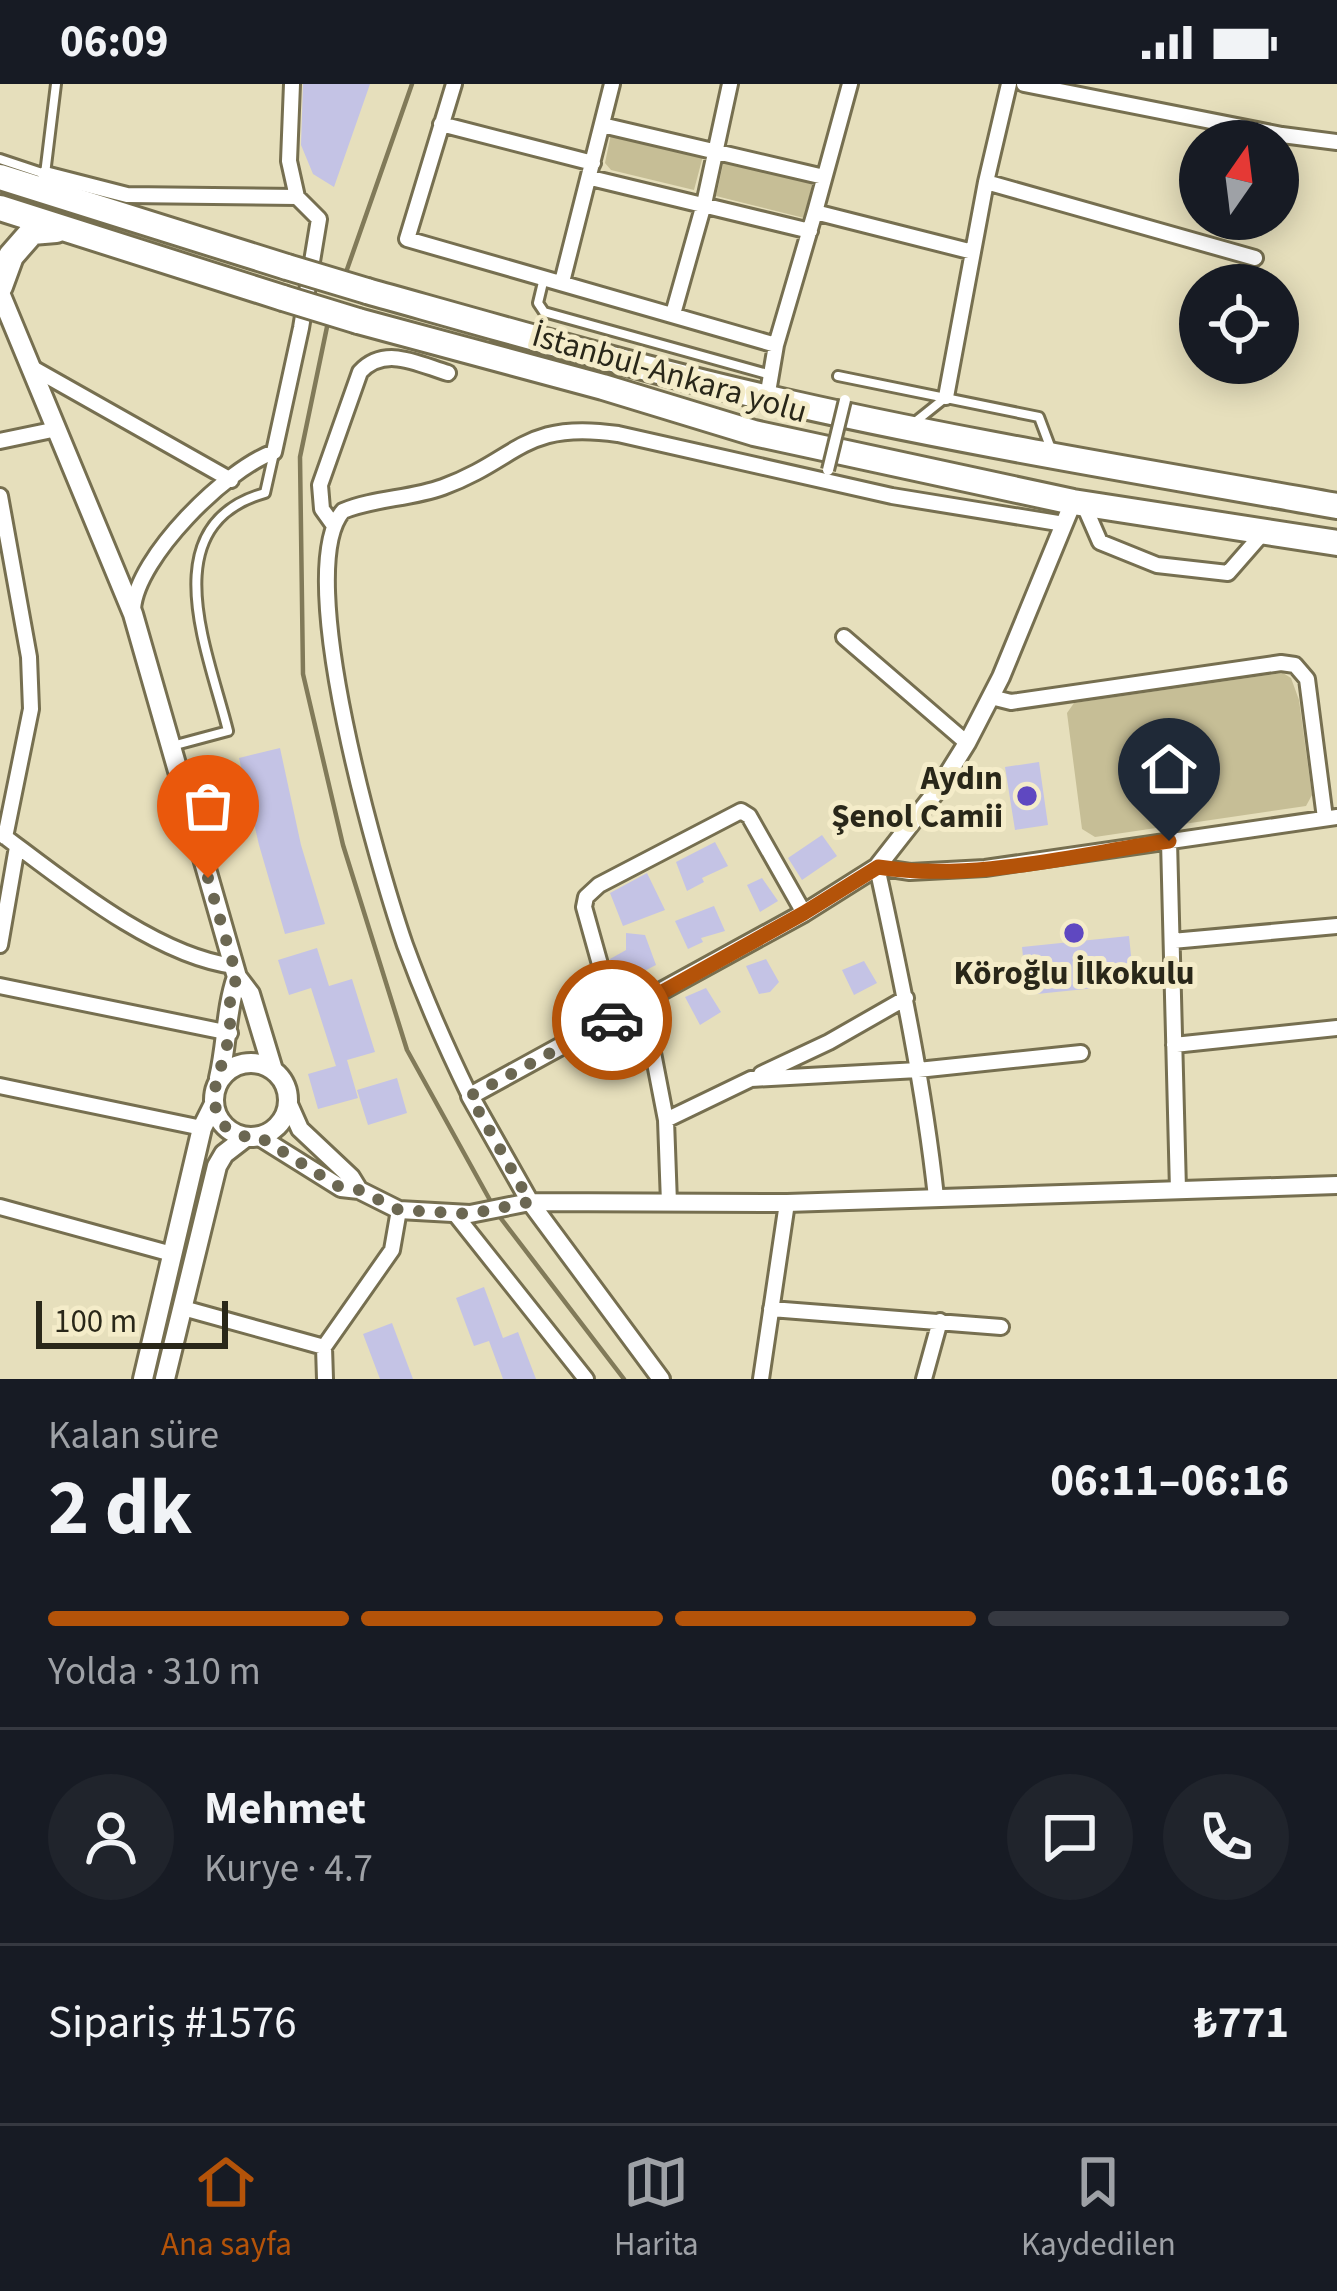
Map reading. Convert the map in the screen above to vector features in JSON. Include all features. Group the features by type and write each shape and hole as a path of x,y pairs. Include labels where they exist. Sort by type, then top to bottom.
{"highway":[{"path":"0,173 45,174"},
{"name":"İstanbul-Ankara yolu","path":"0,173 287,268 610,359 769,386 909,427 1337,506"},
{"name":"İstanbul-Ankara yolu","path":"0,208 283,298 754,434 1073,510 1337,543"},
{"path":"0,289 11,256 32,232 60,230"}],"main road":[{"path":"0,289 6,319 31,367 133,614 235,972 250,994 273,1070 287,1090 288,1102 279,1124 224,1154 218,1166 165,1379"},
{"path":"143,1379 202,1128 214,1104 230,1034 235,972"},
{"path":"219,1081 237,1065 249,1063 273,1070"},
{"path":"214,1104 224,1126 252,1136"}],"street":[{"path":"133,614 134,597 152,559 230,480 274,452 319,219 297,197 288,128 292,84"},
{"path":"454,84 407,239 776,345"},
{"path":"562,282 612,84"},
{"path":"673,314 704,204 730,84"},
{"path":"769,386 776,345 850,84"},
{"path":"946,397 1009,84"},
{"path":"1024,84 1337,142"},
{"path":"441,124 704,204 810,230"},
{"path":"602,125 824,177"},
{"path":"45,174 127,195 297,197"},
{"path":"986,182 1255,258"},
{"path":"815,212 973,251"},
{"path":"332,523 322,508 320,485 360,372 373,360 388,356 448,374"},
{"path":"31,367 230,480"},
{"path":"828,470 844,400"},
{"path":"0,441 57,429"},
{"path":"661,1379 522,1204 434,1022 404,940 346,734 329,603 327,540 332,523 359,504 410,497 448,485 525,441 571,430 618,434 892,496 1073,510 1100,542 1157,565 1228,573 1263,533"},
{"path":"0,496 29,657 32,709 8,839 0,945"},
{"path":"470,1096 804,913 877,867 940,788 967,743 1073,510"},
{"path":"844,637 967,743"},
{"path":"877,867 910,872 986,868 1331,818 1307,679 1295,665 1282,662 1011,702 991,697"},
{"path":"615,1018 584,907 586,896 598,885 740,811 749,816 804,913"},
{"path":"8,839 92,899 181,952 235,972"},
{"path":"1169,841 1178,1190"},
{"path":"877,867 906,998 936,1198"},
{"path":"1172,941 1337,926"},
{"path":"0,986 230,1034"},
{"path":"665,1120 829,1042 906,998"},
{"path":"643,1001 665,1120 669,1203"},
{"path":"1174,1045 1337,1028"},
{"path":"751,1079 918,1070 1081,1053"},
{"path":"0,1086 202,1128"},
{"path":"288,1102 300,1129 352,1177 359,1190"},
{"path":"252,1136 341,1188 359,1190 399,1210 462,1214 522,1204 787,1203 1337,1185"},
{"path":"761,1379 787,1203"},
{"path":"0,1207 172,1254"},
{"path":"325,1379 324,1348 392,1250 399,1210"},
{"path":"462,1214 586,1379"},
{"path":"183,1308 324,1348"},
{"path":"771,1309 1001,1327"},
{"path":"924,1379 940,1321"}],"lane":[{"path":"0,159 45,174 56,84"},
{"path":"544,277 538,303 544,311 769,386"},
{"path":"838,376 1039,418 1054,456"},
{"path":"909,427 946,397"},
{"path":"171,746 228,731 196,600 196,564 220,518 266,493 274,452"}],"shaded area":[{"path":"611,134 703,156 694,190 611,170 605,163"},
{"path":"724,160 813,181 804,218 716,196"},
{"path":"1283,673 1291,678 1299,700 1312,795 1306,806 1095,837 1082,829 1067,713 1074,703"}],"building":[{"path":"303,84 370,84 334,187 313,174 301,145"},
{"path":"280,748 301,845 325,924 285,934 239,758"},
{"name":"Aydın Şenol Camii","path":"1039,762 1048,825 1015,830 1005,767"},
{"path":"822,835 837,856 802,880 788,858"},
{"path":"715,842 728,866 687,891 676,862"},
{"path":"647,873 665,910 623,926 610,893"},
{"path":"762,878 778,901 760,912 747,885"},
{"path":"714,906 725,931 701,938 703,942 688,949 675,921"},
{"path":"626,933 645,935 656,965 617,985 610,959 626,950"},
{"path":"1129,936 1134,984 1027,995 1022,947"},
{"path":"317,948 329,986 352,979 375,1052 347,1060 358,1098 318,1109 308,1074 336,1066 311,988 289,995 278,960"},
{"path":"766,959 779,982 770,992 759,994 746,966"},
{"path":"864,961 877,983 854,995 842,970"},
{"path":"706,988 721,1012 700,1025 685,997"},
{"path":"397,1078 407,1113 368,1125 357,1090"},
{"path":"484,1287 503,1338 518,1332 536,1379 503,1379 489,1341 474,1346 456,1298"},
{"path":"392,1323 413,1379 380,1379 363,1334"}],"waterway":[{"path":"344,278 412,84"},
{"path":"328,322 300,457 303,674 343,845 407,1050 491,1202"},
{"path":"496,1212 624,1379"}],"way so far":[{"path":"208,878 237,977 230,995 230,1034 214,1092 218,1116 234,1133 258,1136 341,1188 359,1190 399,1210 470,1214 530,1202 470,1096 612,1020"}],"place":[{"name":"Aydın Şenol Camii","path":"1027,796"},
{"name":"Köroğlu İlkokulu","path":"1074,933"}],"route":[{"path":"612,1020 878,867 910,872 986,868 1169,841"}]}
